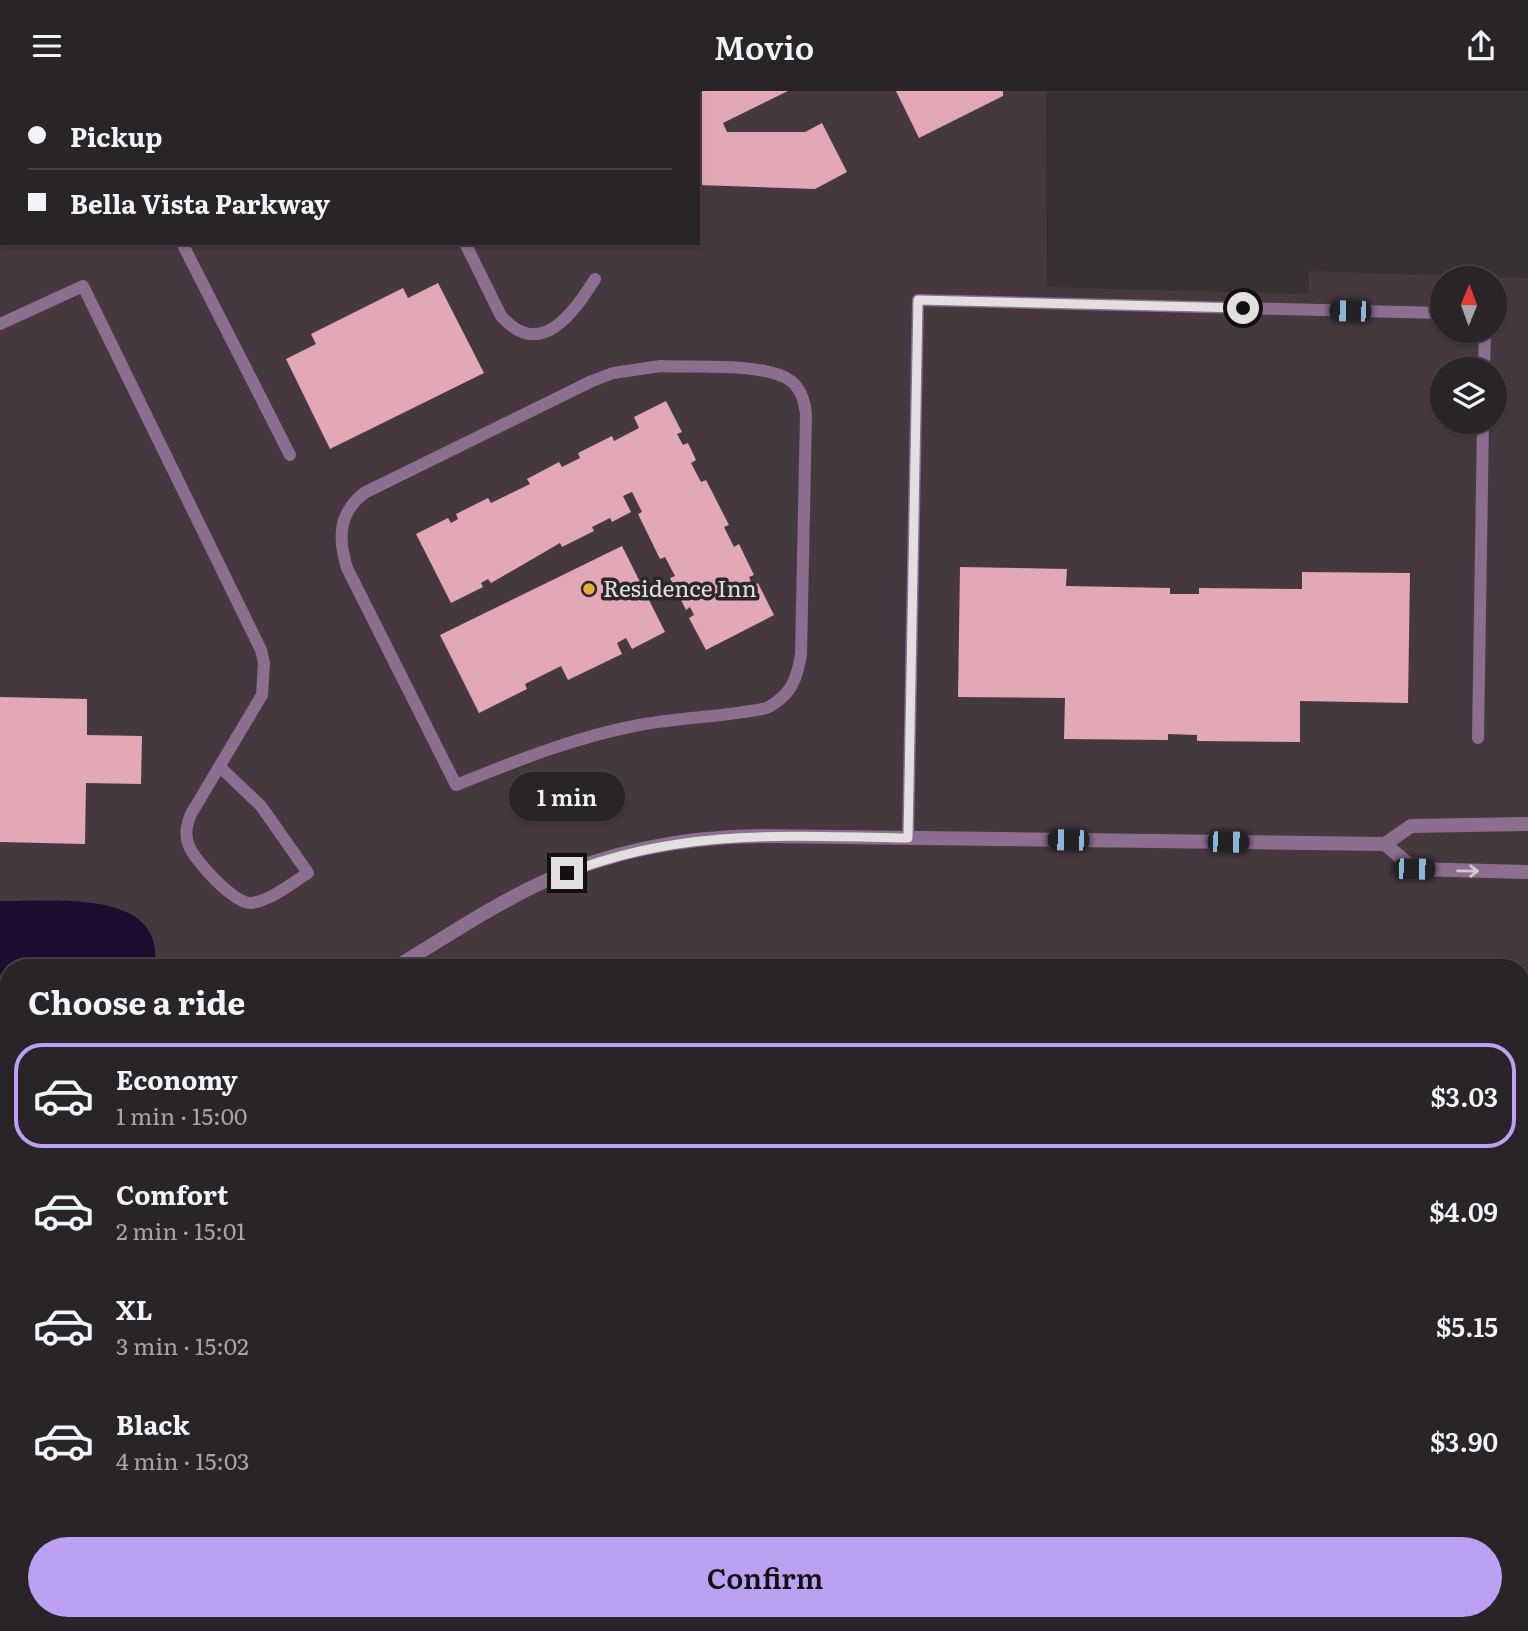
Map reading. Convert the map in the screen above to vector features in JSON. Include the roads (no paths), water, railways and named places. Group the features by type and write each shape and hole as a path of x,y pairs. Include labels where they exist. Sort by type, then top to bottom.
{"street":[{"path":"410,959 542,883 627,852 723,837 1385,844 1411,826 1528,824"},
{"path":"1385,844 1414,869 1528,872"}],"lane":[{"path":"183,245 290,455"},
{"path":"466,245 501,316 508,324 526,333 544,332 560,324 595,279"},
{"path":"0,324 83,286 261,650 264,663 262,695 220,767 187,825 189,845 233,897 248,903 259,901 308,873 261,806 220,767"},
{"path":"908,838 918,300 1430,313"},
{"path":"661,366 769,371 793,382 801,393 806,415 801,654 793,688 781,700 767,708 661,721 595,735 532,755 456,785 347,568 340,535 346,512 354,501 613,373 661,366"},
{"path":"1478,738 1483,434"}],"place":[{"name":"Residence Inn","path":"589,589"}]}
